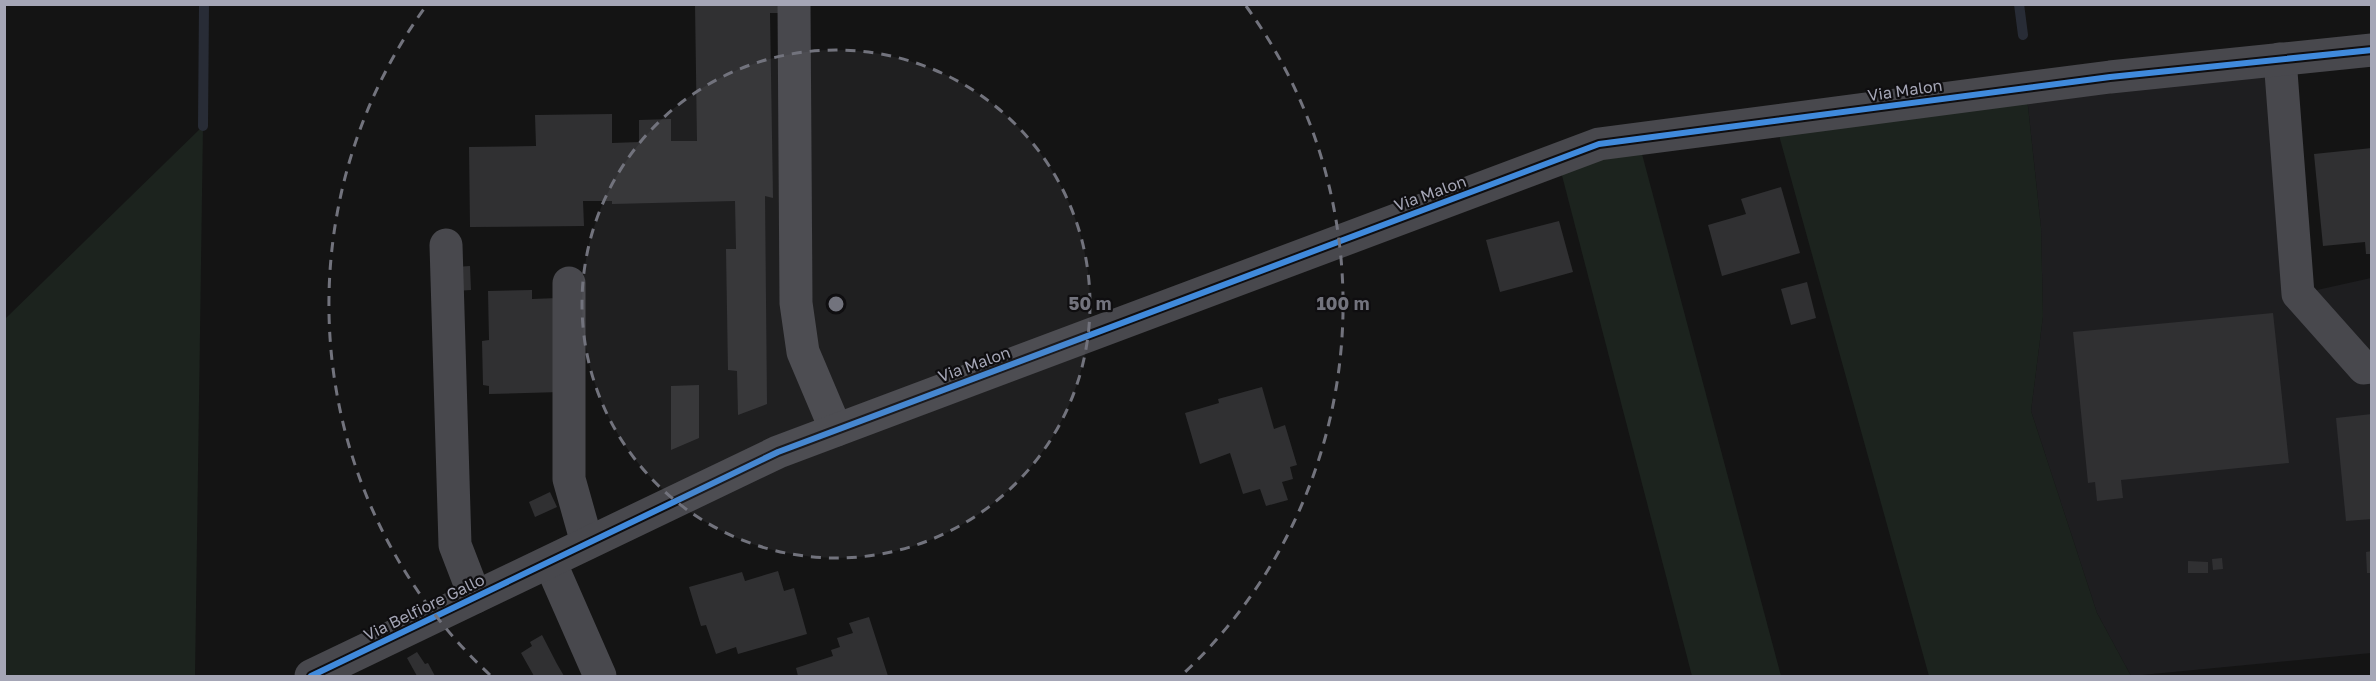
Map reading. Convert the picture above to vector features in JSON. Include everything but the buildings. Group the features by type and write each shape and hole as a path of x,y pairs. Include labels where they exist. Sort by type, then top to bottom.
{"street":[{"path":"794,4 796,303 803,352 836,430"},
{"name":"Via Malon","path":"550,562 778,452 1599,144 2110,77 2372,50"},
{"path":"2280,59 2298,294 2364,368 2372,368"},
{"path":"446,245 455,545 476,597"},
{"path":"569,283 569,479 587,543"},
{"path":"550,562 600,676"},
{"name":"Via Belfiore Gallo","path":"310,676 550,562"}],"shaded area":[{"path":"2280,59 2299,294 2371,278 2371,653 2131,676 2097,613 2031,411 2043,316 2041,228 2026,88"},
{"path":"2026,88 2041,228 2043,316 2031,411 2097,613 2131,676 1929,676 1775,121"},
{"path":"203,126 195,676 5,676 5,319"},
{"path":"1638,139 1781,676 1692,676 1558,160"}],"waterway":[{"path":"203,126 204,4"},
{"path":"2019,4 2023,35"}],"cycle path":[{"path":"311,676 778,452 1599,144 2110,77 2372,50"}]}
